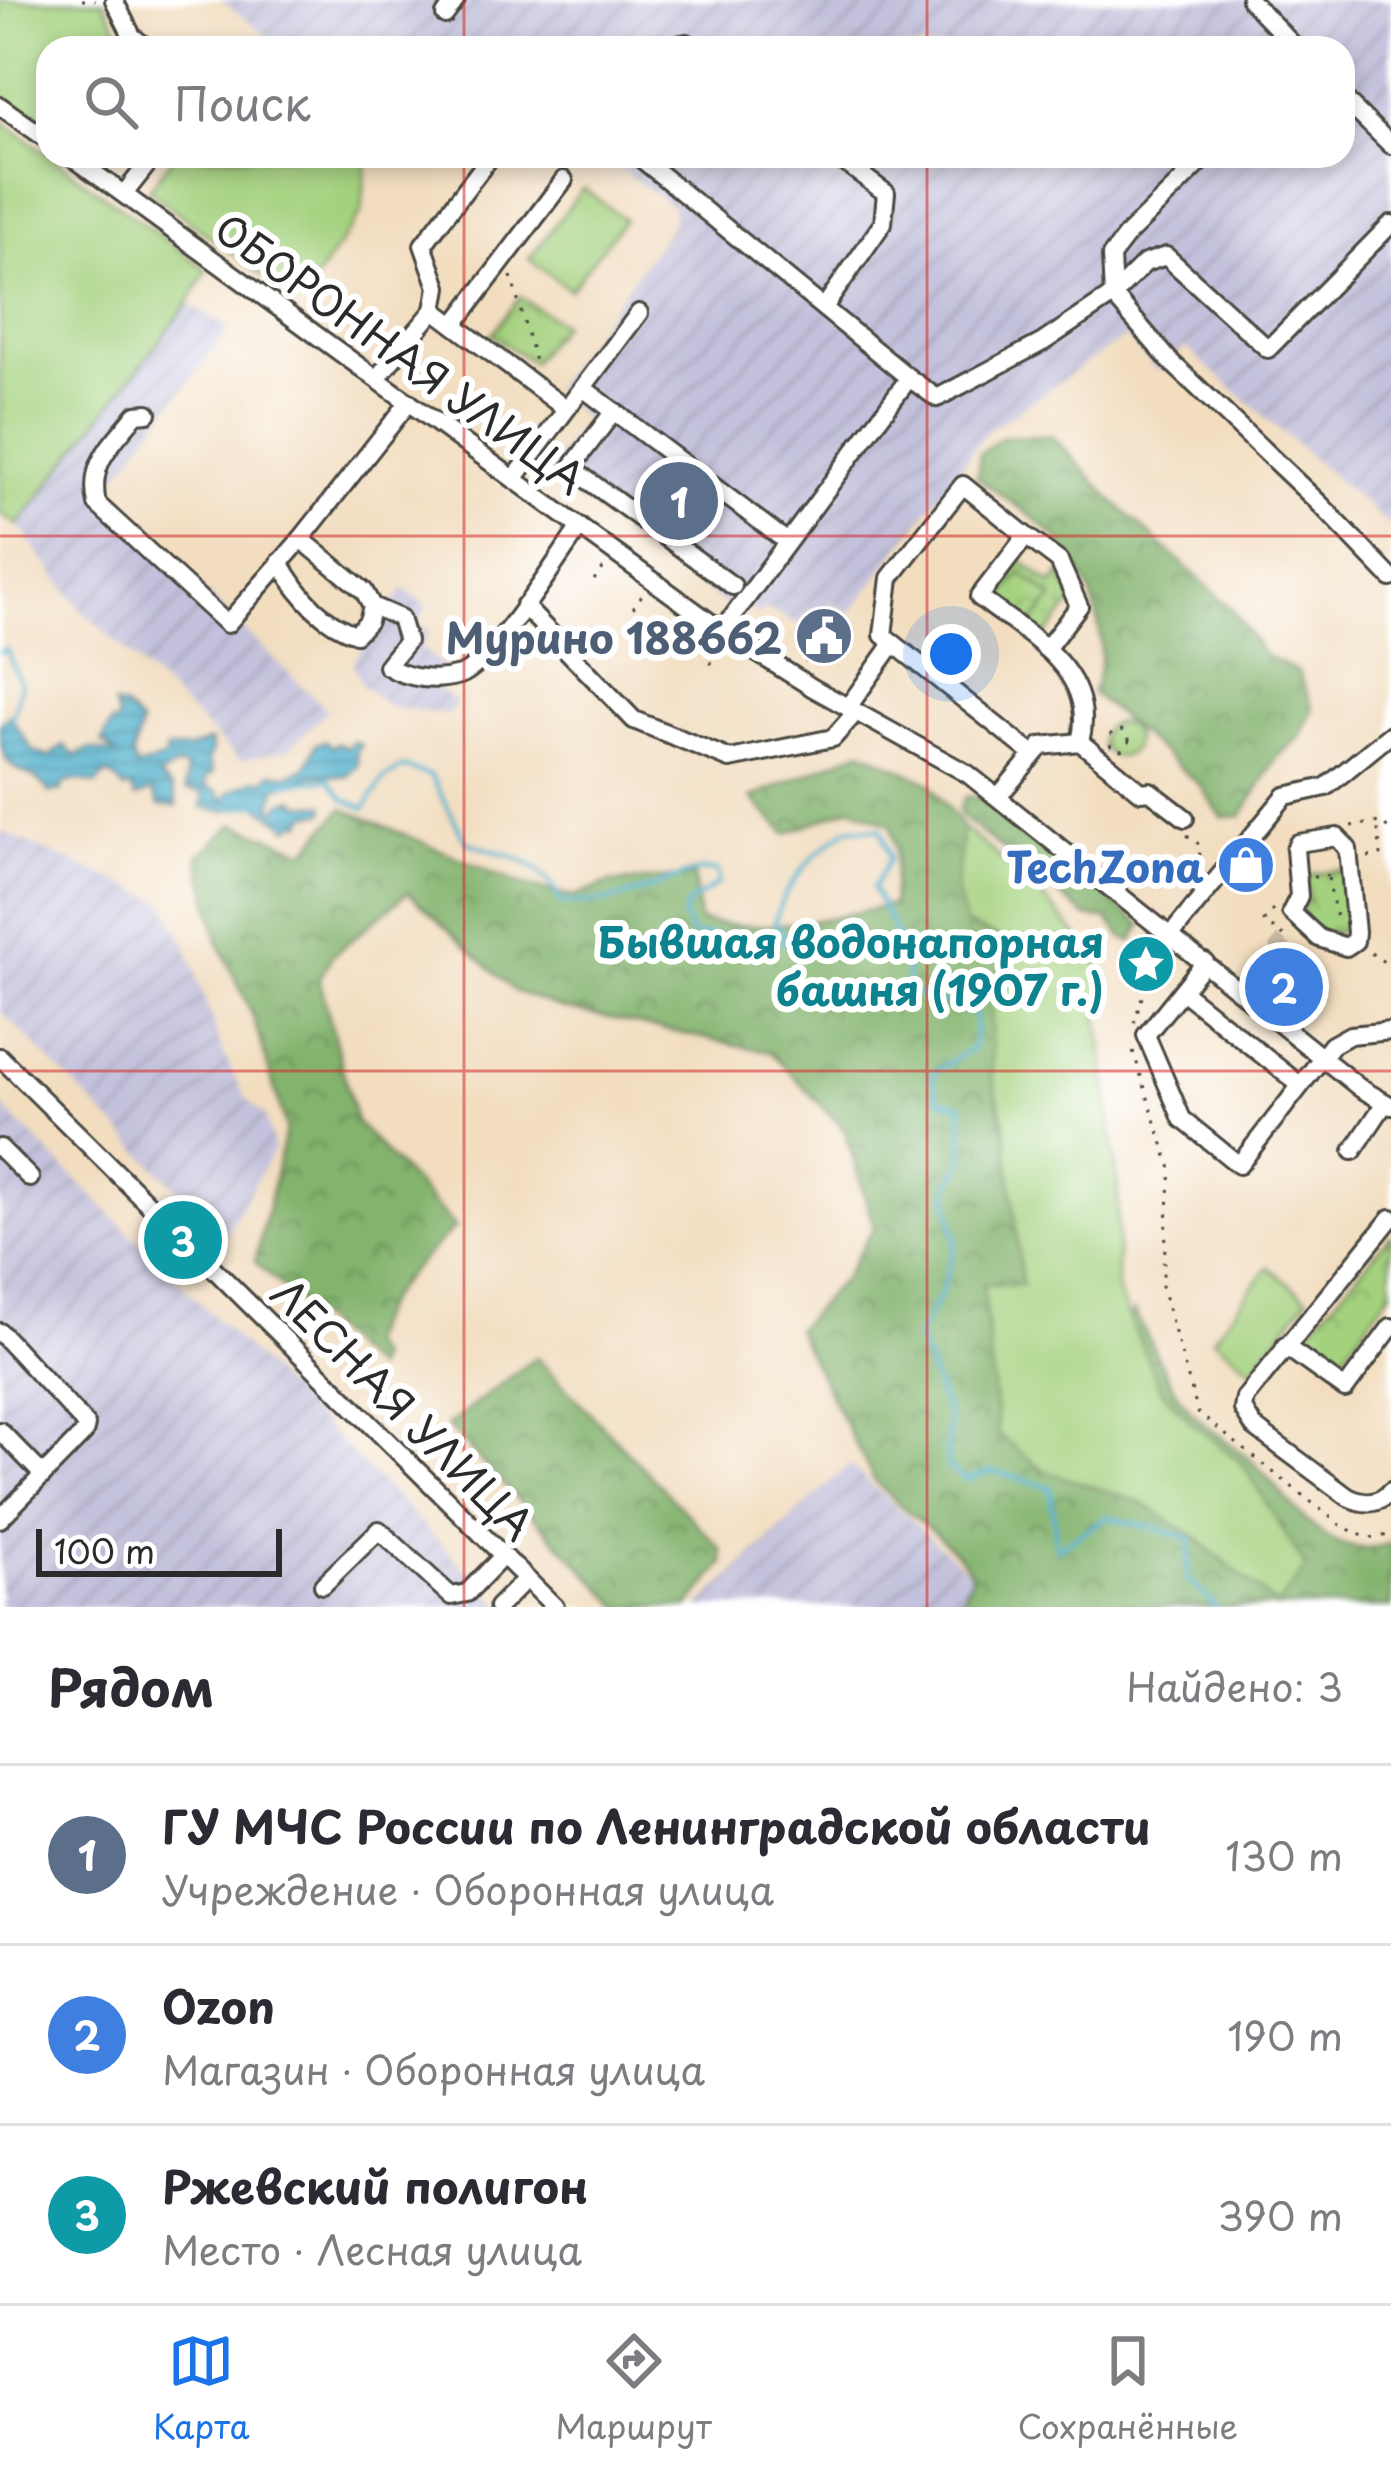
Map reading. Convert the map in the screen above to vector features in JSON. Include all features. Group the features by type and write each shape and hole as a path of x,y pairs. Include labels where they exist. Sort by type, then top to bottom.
{"street":[{"path":"114,0 132,36"},
{"path":"1250,0 1284,36"},
{"path":"0,106 36,132"},
{"path":"1355,110 1391,145"},
{"name":"ОБОРОННАЯ УЛИЦА","path":"88,168 726,639 950,763 998,797 1388,1105"},
{"path":"124,194 145,168"},
{"path":"377,378 434,310 438,286 423,245 482,168"},
{"path":"653,168 937,398 1043,342 1113,295 1145,263 1166,256 1268,349 1391,224"},
{"path":"825,306 883,223 886,193 852,168"},
{"path":"1195,168 1111,256 1113,295 1195,389 1391,578"},
{"path":"454,325 564,180"},
{"path":"434,310 566,409"},
{"path":"514,479 638,313"},
{"path":"726,639 786,542 909,378"},
{"path":"583,388 786,542"},
{"path":"148,413 136,413 101,458 92,478 98,504 226,624 410,402"},
{"path":"614,411 571,468 733,586"},
{"path":"1030,753 883,635 890,578 963,485 1059,561 1079,606 1046,650"},
{"path":"301,539 364,591 372,606 400,618 407,641 387,666 424,679 464,674 486,655 580,527"},
{"path":"1026,536 979,596 1074,677 1084,726 1080,742"},
{"path":"280,562 293,586 334,627 356,634 368,621 372,606"},
{"path":"524,606 634,720 730,759 833,738 893,644"},
{"path":"1171,934 1285,796 1326,787 1391,734"},
{"path":"998,797 1040,746 1080,742 1141,792 1150,790 1184,825"},
{"path":"1336,837 1343,841 1349,859 1357,937 1351,945 1340,946 1319,938 1291,913 1299,896 1295,849 1304,840 1336,837"},
{"path":"1286,938 1298,922"},
{"path":"1205,962 1146,1035 1182,1119 1239,1165 1332,1045 1350,1035 1391,1031"},
{"path":"1242,992 1260,970"},
{"path":"1182,991 1300,1084"},
{"name":"ЛЕСНАЯ УЛИЦА","path":"0,1057 555,1607"},
{"path":"1353,1151 1388,1105"},
{"path":"3,1157 30,1178"},
{"path":"1391,1217 1245,1398 1246,1418 1348,1497 1360,1503 1376,1502 1391,1491"},
{"path":"1285,1346 1345,1389 1391,1327"},
{"path":"0,1332 86,1425 0,1519"},
{"path":"0,1431 43,1475"},
{"path":"323,1585 379,1530 451,1596 467,1592 503,1556"},
{"path":"498,1607 526,1579"}],"path":[{"path":"82,0 97,0"},
{"path":"506,257 544,393"},
{"path":"710,664 726,639"},
{"path":"804,663 820,641"},
{"path":"1377,822 1378,856"},
{"path":"1351,826 1377,822 1391,831"},
{"path":"1184,825 1200,845 1199,877"},
{"path":"1296,879 1340,874 1339,860 1349,859"},
{"path":"1328,876 1340,946"},
{"path":"1167,1151 1171,1186 1162,1287 1198,1413 1343,1527 1368,1538 1391,1535"}],"shaded area":[{"path":"221,0 1391,0 1391,527 1185,347 1157,371 1125,337 987,431 849,615 832,602 820,617 811,611 800,625 765,608 759,615 734,597 727,606 547,474 585,419 552,389 672,225 673,207 618,168 1355,168 1355,36 267,36"},
{"path":"188,304 229,328 103,494 327,710 289,749 240,760 79,607 18,525"},
{"path":"404,588 427,607 418,623 430,632 420,647 445,667 431,685 457,703 449,714 389,707 361,684 353,662"},
{"path":"0,831 164,902 188,950 223,1053 246,1098 265,1116 274,1149 224,1236 0,1010"},
{"path":"0,1104 382,1484 503,1607 0,1607"},
{"path":"849,1465 972,1575 959,1607 698,1607"}],"green space":[{"path":"0,0 103,0 122,36 36,36 36,120 0,95"},
{"path":"0,120 36,146 36,168 66,168 207,270 188,304 18,525 0,514"},
{"path":"165,168 366,168 362,212 315,280 277,287 148,190"},
{"path":"583,188 624,219 570,290 529,259"},
{"path":"520,297 562,324 532,362 491,335"},
{"path":"1052,436 1114,502 1230,607 1264,655 1298,672 1313,709 1299,738 1278,756 1242,816 1222,817 1200,785 1092,693 1101,653 1100,631 1079,569 1044,527 977,477 980,453 1003,437"},
{"path":"1021,560 1052,585 1062,572 1073,603 1044,637 993,599"},
{"path":"1021,573 1053,598 1032,624 1000,599"},
{"path":"1118,723 1130,728 1135,740 1130,752 1118,757 1106,752 1101,740 1106,728"},
{"path":"862,750 930,783 963,828 956,888 1011,942 991,993 992,1076 1029,1232 1105,1388 1134,1311 1169,1380 1191,1411 1252,1461 1312,1526 1347,1546 1391,1543 1391,1607 959,1607 972,1574 950,1547 873,1478 796,1329 844,1278 874,1227 845,1130 771,1052 560,1008 514,991 408,892 332,956 319,977 356,1122 455,1227 402,1280 381,1310 367,1344 377,1358 374,1370 255,1262 286,1128 253,1016 218,941 199,856 234,824 306,851 343,808 519,884 574,897 609,883 694,876 699,921 748,926 796,923 892,905 896,850 891,825 851,807 786,834 751,798"},
{"path":"974,796 1004,814 1142,925 1133,941 1124,939 1107,919 1087,917 962,817 959,809 965,797"},
{"path":"963,828 1042,897 1108,978 1099,1016 1118,1189 1117,1290 1160,1388 1192,1423 1242,1463 1306,1568 1277,1606 1195,1537 1140,1502 1045,1471 998,1435 983,1285 1022,1285 1005,1124 992,1076 991,992 1011,942 965,925 956,888"},
{"path":"1341,870 1349,931 1323,934 1304,920 1302,903 1309,901 1306,875"},
{"path":"1391,1235 1391,1291 1339,1362 1304,1336"},
{"path":"1268,1267 1308,1298 1252,1369 1213,1338"},
{"path":"536,1357 722,1550 723,1564 689,1607 620,1607 447,1426"}],"water":[{"path":"114,705 125,708 141,725 132,756 136,768 165,758 166,750 189,749 210,741 208,760 213,773 205,779 207,788 225,801 228,793 255,779 263,781 271,773 288,775 306,767 316,744 324,741 334,747 337,743 348,748 354,741 361,745 358,766 347,777 316,775 276,787 272,808 278,810 280,804 294,799 325,805 324,813 306,815 303,823 295,822 290,828 258,805 223,811 202,807 204,793 186,790 186,768 175,767 159,777 173,789 177,806 159,806 153,791 135,798 131,787 124,790 106,774 97,784 74,780 62,785 62,791 50,793 5,755 0,724 9,715 34,751 49,757 64,745 74,755 91,749 116,754 102,742 111,724 119,721"}],"waterway":[{"path":"0,652 6,649 21,685 12,720"},
{"path":"284,784 329,779 344,799 365,808 384,779 403,767 431,776 466,842 533,867 553,887 560,902 608,900 693,872 718,871 719,883 688,904 683,916 692,935 765,942 789,943 775,921 786,893 813,857 848,828 881,829 890,858 873,888 908,958 906,990 976,1014 974,1047 932,1074 939,1099 962,1105 963,1162 947,1190 956,1242 941,1293 917,1337 949,1419 947,1467 966,1480 992,1471 1050,1487 1057,1549 1107,1517 1191,1538 1187,1578 1216,1607"},
{"path":"229,808 264,803"}],"tunnel":[{"path":"1260,970 1284,940"}],"place":[{"name":"ГУ МЧС России по Ленинградской области","path":"679,501"},
{"name":"Мурино 188662","path":"824,636"},
{"name":"TechZona","path":"1246,865"},
{"name":"Бывшая водонапорная башня (1907 г.)","path":"1146,964"},
{"name":"Ozon","path":"1284,987"},
{"name":"Ржевский полигон","path":"183,1240"}]}
